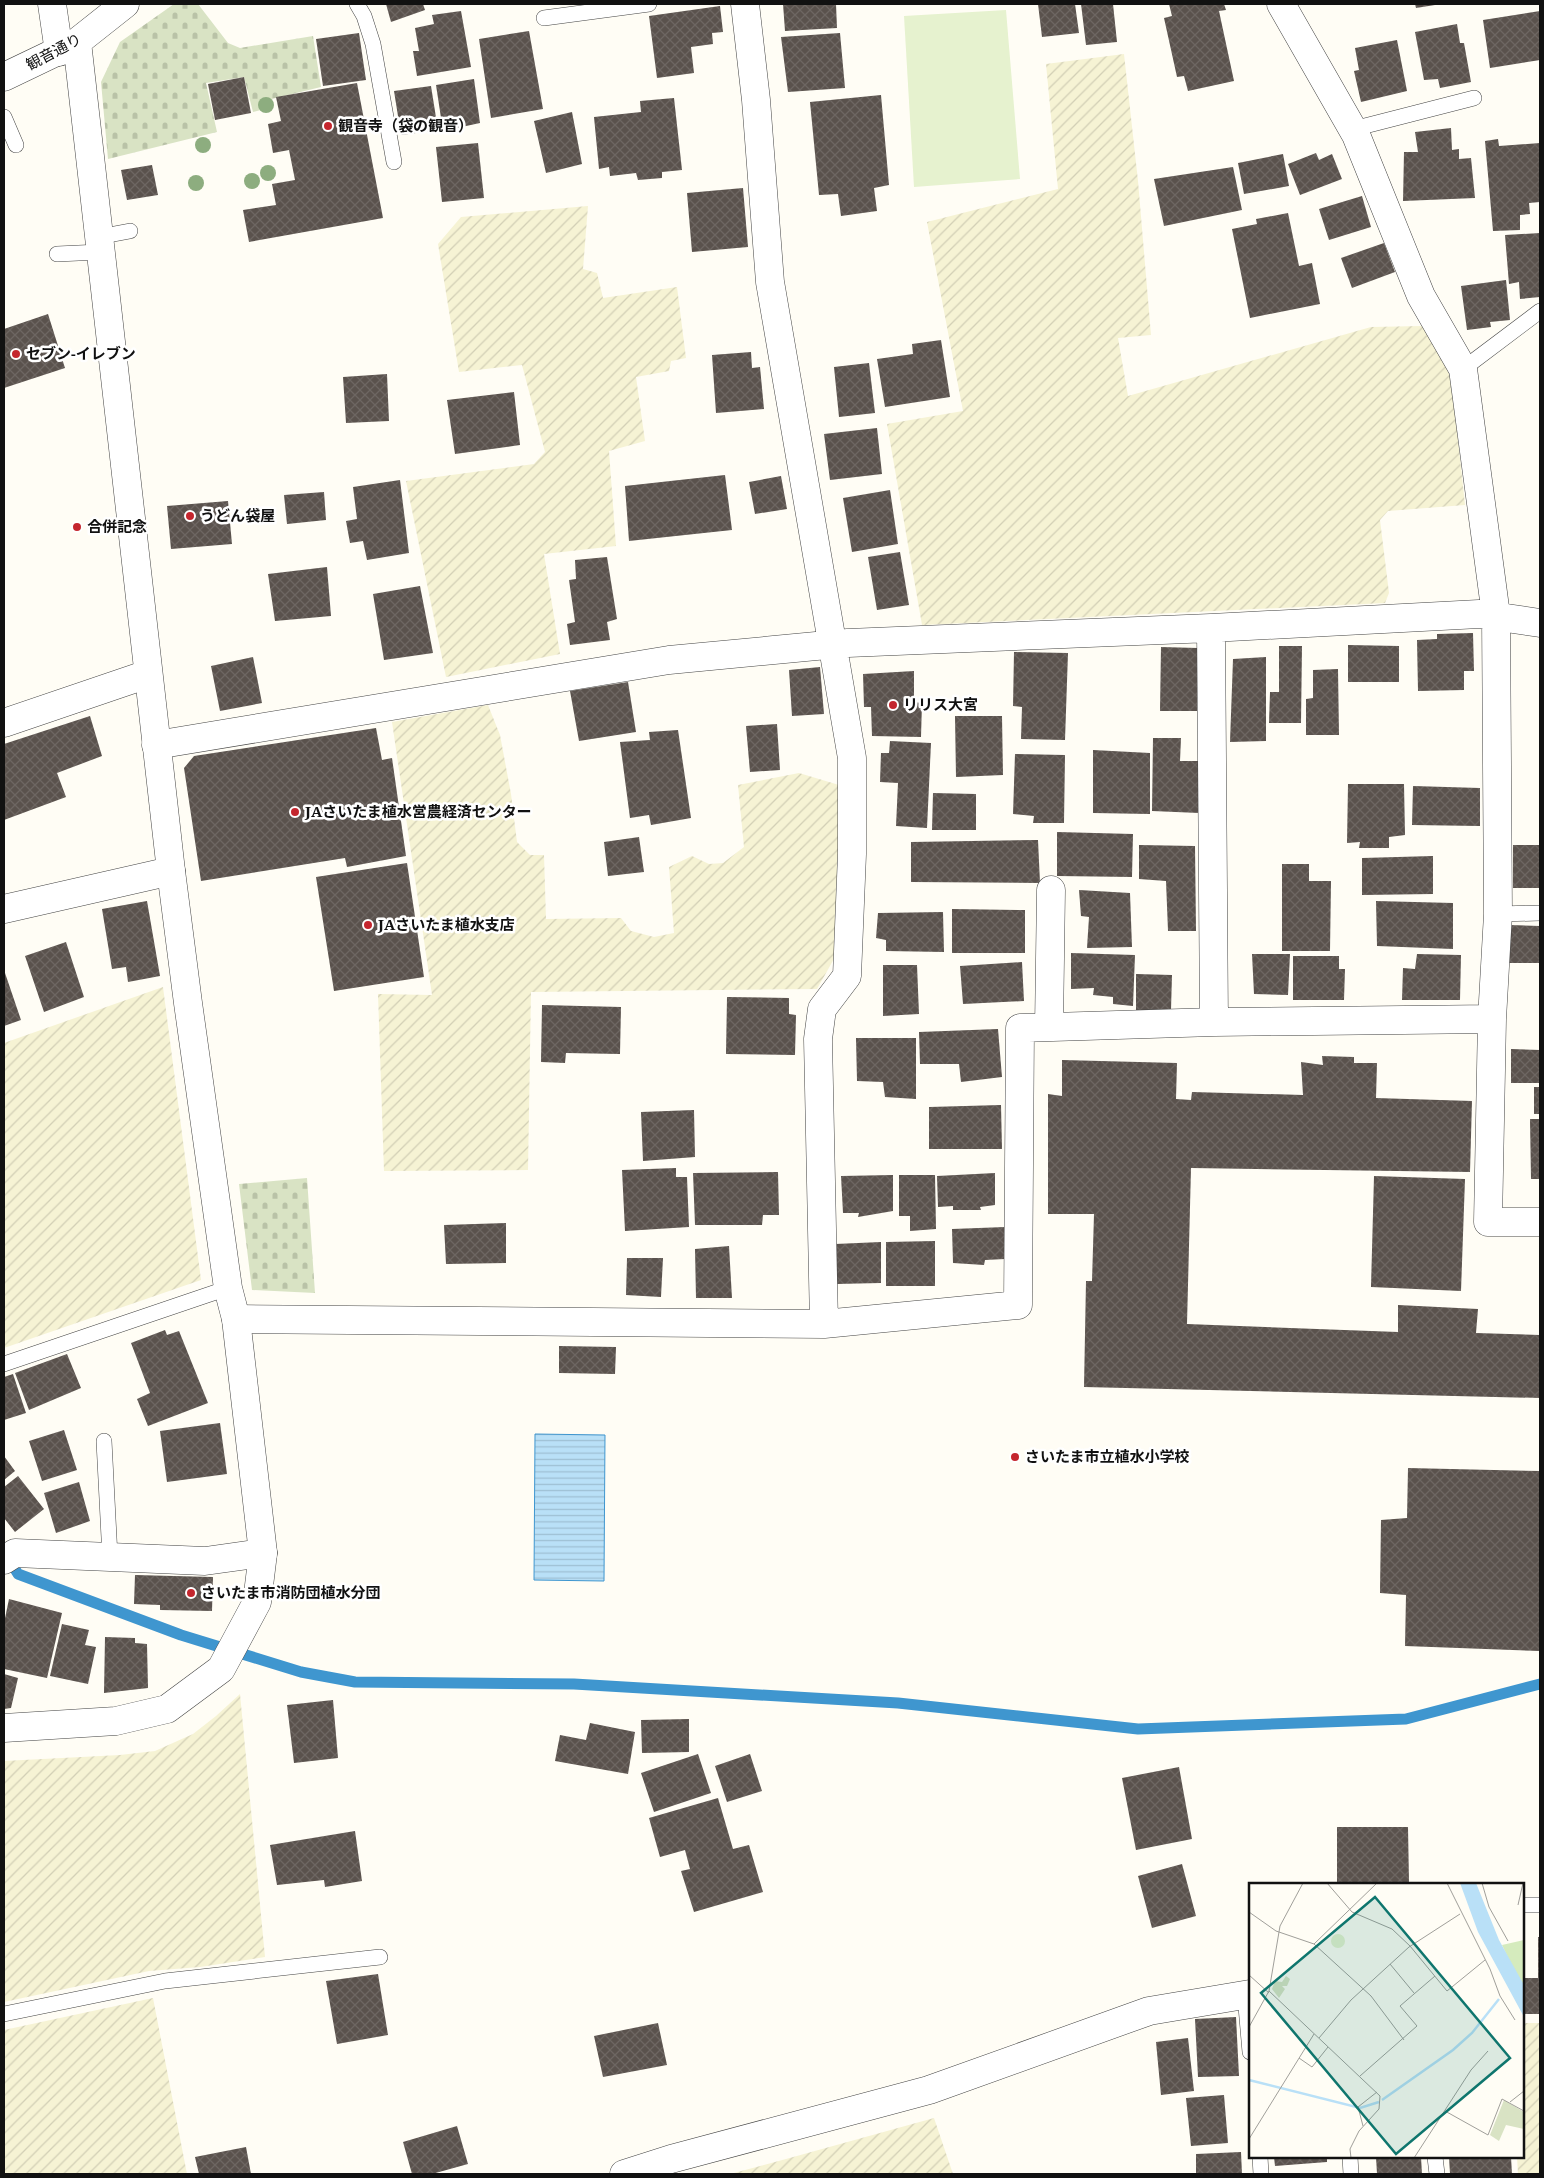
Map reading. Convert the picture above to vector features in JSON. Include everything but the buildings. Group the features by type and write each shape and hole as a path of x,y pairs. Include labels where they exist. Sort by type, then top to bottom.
{"street":[{"path":"4,1728 116,1721 167,1709 222,1669 257,1602 263,1553 236,1318 228,1288 171,871 99,245 68,47 52,4"},
{"name":"観音通り","path":"4,77 68,47 125,4"},
{"path":"745,4 756,100 770,282 852,758 852,854 847,976 822,1009 818,1039 824,1324"},
{"path":"1281,4 1353,129 1393,222 1421,296 1463,369 1496,615 1498,914 1492,1019 1488,1222 1540,1222"},
{"path":"156,745 669,660 834,645 1479,614 1540,623"},
{"path":"1211,628 1214,1022"},
{"path":"4,722 148,674"},
{"path":"4,909 171,871"},
{"path":"1049,1027 1051,890"},
{"path":"236,1318 824,1324 1018,1305 1020,1028 1214,1022 1492,1019"},
{"path":"4,1560 15,1553 205,1561 263,1553"},
{"path":"624,2174 674,2167 929,2090 1149,2011 1248,1994"}],"lane":[{"path":"357,4 364,16 373,44 394,162"},
{"path":"544,18 649,4"},
{"path":"1353,129 1474,98"},
{"path":"4,116 16,145"},
{"path":"57,254 99,245 130,231"},
{"path":"1463,369 1540,311"},
{"path":"1498,914 1540,913"},
{"path":"4,1364 228,1288"},
{"path":"104,1441 110,1557"},
{"path":"1524,1905 1540,1905"},
{"path":"4,2014 165,1982 380,1957"},
{"path":"1248,1994 1249,2023"},
{"path":"1260,2158 1261,2174"},
{"path":"1350,2158 1351,2174"},
{"path":"1435,2158 1437,2174"}],"shaded area":[{"path":"1124,54 1138,181 1151,335 1118,338 1128,396 1371,327 1422,326 1451,374 1465,505 1388,511 1380,520 1389,593 1385,603 922,625 887,424 963,411 927,222 1058,189 1046,64"},
{"path":"588,206 583,269 597,273 603,298 677,287 686,358 671,361 669,371 636,377 645,441 609,451 616,546 544,554 560,654 446,677 406,481 534,464 545,452 522,365 459,372 438,244 461,217"},
{"path":"488,705 500,735 511,794 517,842 530,855 544,855 546,919 621,918 631,931 654,937 674,933 669,867 692,856 709,864 723,863 744,847 738,785 799,773 839,785 840,822 835,957 817,989 531,992 528,1170 384,1171 378,994 432,995 392,722"},
{"path":"163,987 201,1280 4,1348 4,1043"},
{"path":"240,1694 265,1957 200,1967 149,1971 4,2002 4,1761 120,1755 155,1751 193,1734"},
{"path":"153,1998 187,2174 4,2174 4,2030"},
{"path":"1524,2023 1540,2023 1540,2174 1518,2174 1517,2158 1524,2158"},
{"path":"934,2118 953,2174 730,2174 786,2159"}],"green space":[{"path":"174,4 198,4 228,43 240,48 313,36 321,87 259,102 261,110 253,112 244,77 206,83 217,132 108,159 101,82 120,42"},
{"path":"1006,10 1020,179 914,187 904,16"},
{"path":"307,1178 315,1293 252,1290 239,1184"}],"water":[{"path":"535,1434 605,1435 604,1581 534,1580"}],"waterway":[{"path":"7,1556 18,1574 181,1635 301,1672 355,1682 574,1684 898,1703 1138,1729 1406,1719 1540,1684"}],"place":[{"name":"観音寺（袋の観音）","path":"328,126"},
{"name":"セブン-イレブン","path":"16,354"},
{"name":"うどん袋屋","path":"190,516"},
{"name":"合併記念","path":"77,527"},
{"name":"リリス大宮","path":"893,705"},
{"name":"JAさいたま植水営農経済センター","path":"295,812"},
{"name":"JAさいたま植水支店","path":"368,925"},
{"name":"さいたま市立植水小学校","path":"1015,1457"},
{"name":"さいたま市消防団植水分団","path":"191,1593"}]}
